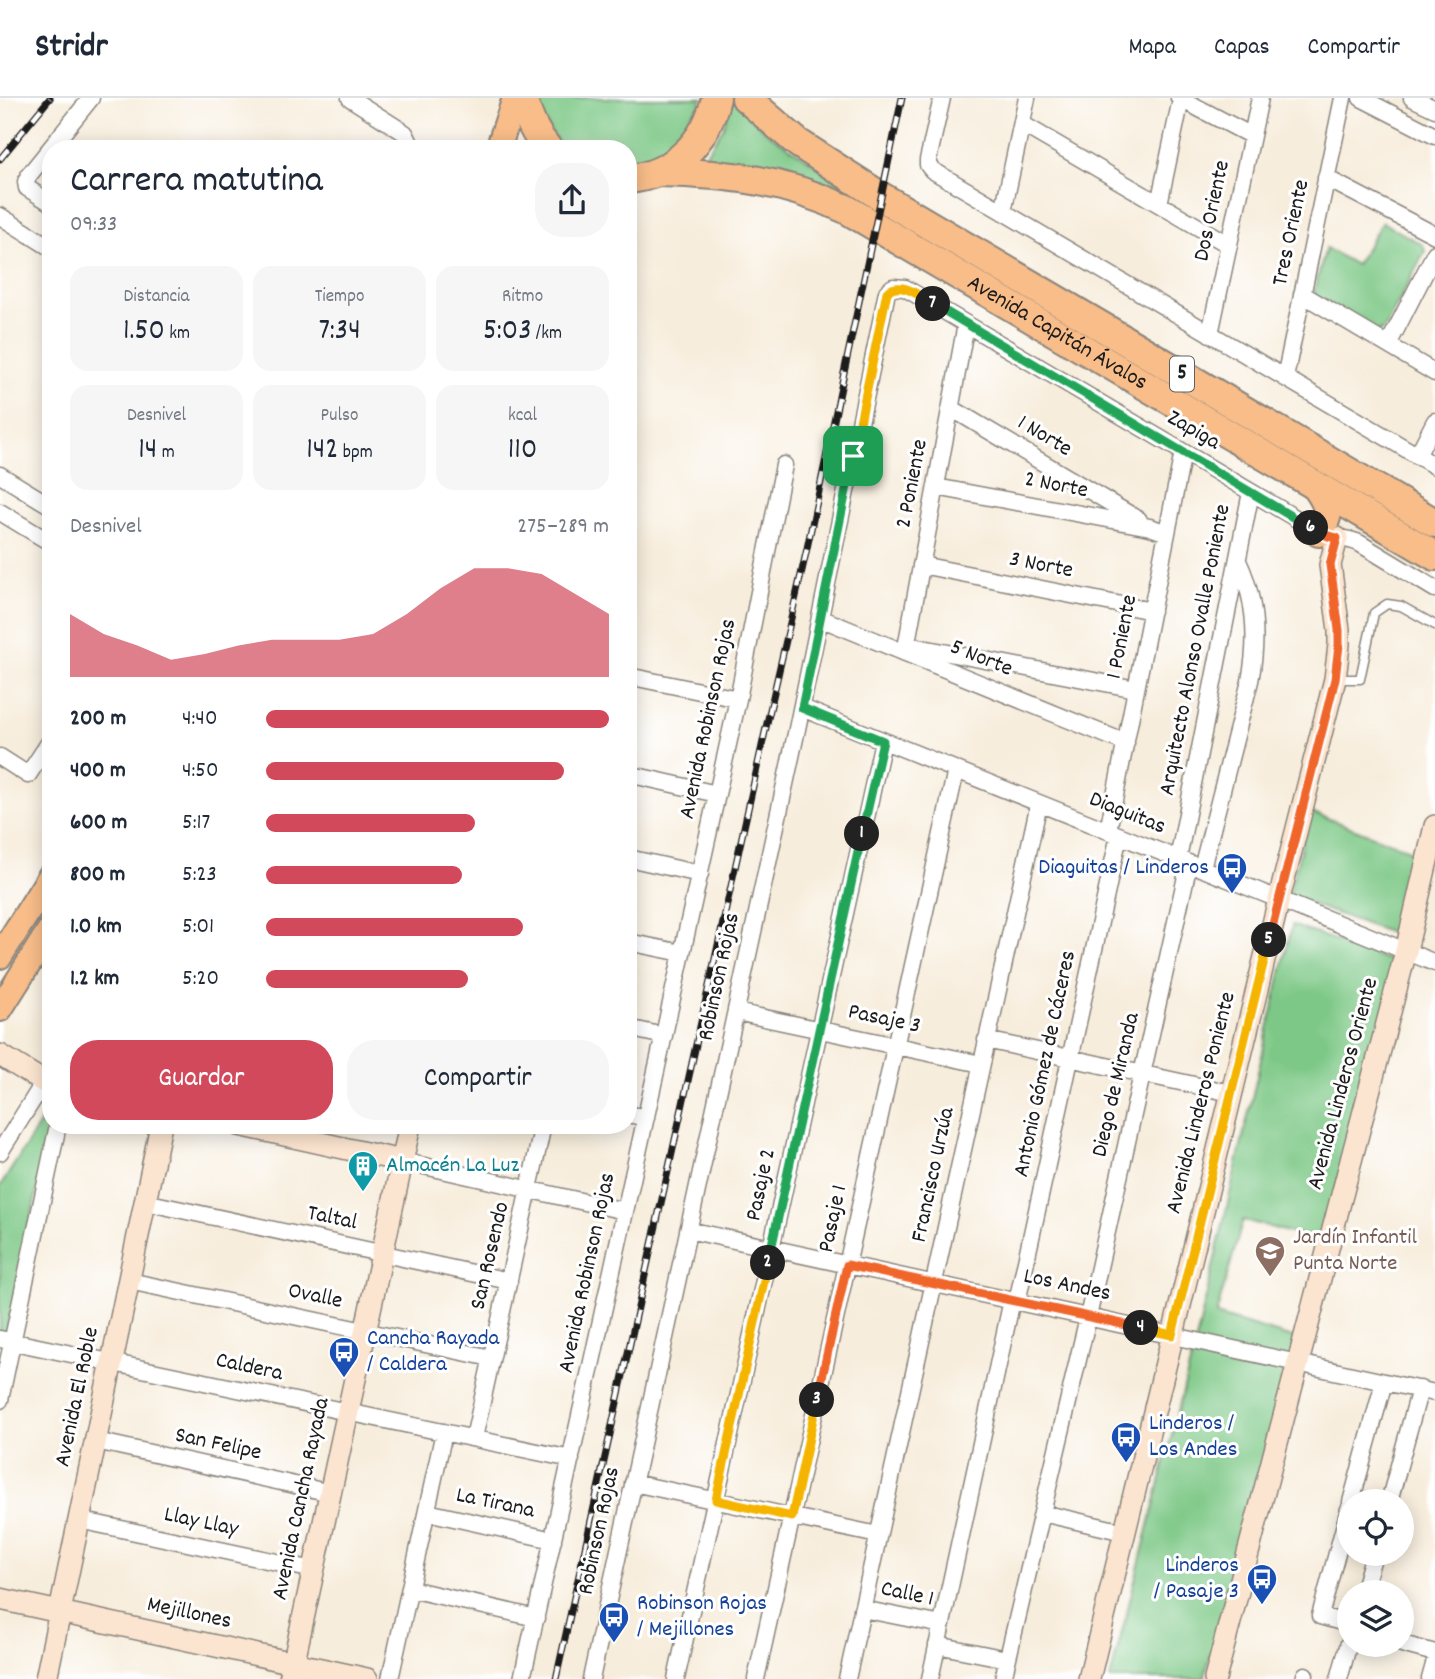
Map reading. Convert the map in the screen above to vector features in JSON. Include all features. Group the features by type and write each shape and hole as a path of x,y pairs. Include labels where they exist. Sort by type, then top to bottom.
{"highway":[{"path":"523,98 529,120 541,140"},
{"path":"637,178 679,160 697,142 710,120 716,98"},
{"name":"Avenida Capitán Ávalos","path":"747,98 798,143 862,184 1435,523"},
{"path":"776,98 812,141 862,184"},
{"name":"Avenida Capitán Ávalos","path":"637,178 709,174 748,178 800,191 846,209 1435,556"},
{"path":"1316,486 1328,509 1328,535"}],"main road":[{"path":"501,140 515,98"},
{"path":"0,956 42,889"},
{"path":"0,1009 42,942"}],"street":[{"path":"57,140 91,98"},
{"path":"350,98 405,133 408,140"},
{"path":"942,98 928,160 932,170 1435,466"},
{"path":"1003,212 1027,98"},
{"name":"Dos Oriente","path":"1210,334 1260,98"},
{"name":"Tres Oriente","path":"1285,378 1343,98"},
{"path":"1361,98 1435,136"},
{"path":"1412,98 1435,110"},
{"path":"1159,204 1180,99 1252,136"},
{"path":"1022,124 1229,245"},
{"path":"42,159 26,182 27,188 42,197"},
{"path":"1326,178 1435,235"},
{"path":"0,216 42,242"},
{"path":"1388,345 1435,253"},
{"name":"Zapiga","path":"893,287 905,288 1251,492 1328,535 1359,543 1435,589"},
{"name":"Robinson Rojas","path":"591,1679 802,708 886,294 893,287"},
{"path":"1302,294 1435,373"},
{"name":"2 Poniente","path":"906,649 966,324"},
{"name":"1 Norte","path":"951,408 1150,527"},
{"path":"1417,456 1435,421"},
{"name":"1 Poniente","path":"1114,833 1126,743 1183,452"},
{"name":"Avenida Robinson Rojas","path":"522,1679 738,699 784,465"},
{"path":"0,475 42,501"},
{"name":"2 Norte","path":"936,486 1150,527 1167,533"},
{"name":"Arquitecto Alonso Ovalle Poniente","path":"1190,863 1251,492"},
{"path":"0,512 42,538"},
{"name":"Avenida Linderos Poniente","path":"1089,1679 1335,679 1339,630 1328,535"},
{"path":"1190,863 1250,681 1255,628 1248,585 1238,561"},
{"name":"3 Norte","path":"921,565 1152,611"},
{"name":"5 Norte","path":"820,618 906,649 1126,743"},
{"path":"906,649 1136,689"},
{"path":"637,678 738,699"},
{"name":"Diaguitas","path":"802,708 1435,963"},
{"name":"Pasaje 2","path":"677,1679 883,741"},
{"path":"0,757 28,775 42,754"},
{"name":"Pasaje 1","path":"756,1679 956,770"},
{"path":"637,776 717,794"},
{"name":"Francisco Urzúa","path":"847,1679 1039,803"},
{"name":"Avenida Linderos Oriente","path":"1215,1679 1430,866 1435,825"},
{"name":"Antonio Gómez de Cáceres","path":"1014,1301 1070,1058 1114,833"},
{"path":"637,860 700,874"},
{"name":"Diego de Miranda","path":"1088,1317 1190,863"},
{"path":"637,944 682,953"},
{"name":"Pasaje 3","path":"736,1012 981,1063"},
{"path":"637,1030 664,1036"},
{"path":"986,1040 1231,1093"},
{"path":"0,1055 42,1076"},
{"path":"0,1153 42,1088"},
{"path":"637,1116 646,1118"},
{"path":"0,1400 6,1340 56,1134"},
{"name":"Avenida El Roble","path":"47,1679 159,1134"},
{"path":"280,1134 625,1210"},
{"name":"Avenida Cancha Rayada","path":"292,1671 408,1134"},
{"name":"San Rosendo","path":"474,1438 541,1134"},
{"name":"Taltal","path":"145,1202 509,1281"},
{"name":"Los Andes","path":"688,1230 1428,1391"},
{"name":"Ovalle","path":"129,1281 491,1358"},
{"path":"930,1679 1014,1301"},
{"path":"1003,1679 1088,1317"},
{"name":"Caldera","path":"6,1340 571,1459"},
{"path":"1355,1489 1384,1382"},
{"path":"1394,1489 1428,1391"},
{"path":"390,1679 444,1432"},
{"name":"San Felipe","path":"96,1441 331,1493"},
{"path":"633,1483 878,1535"},
{"name":"La Tirana","path":"426,1512 553,1540"},
{"path":"1042,1513 1125,1532"},
{"name":"Llay Llay","path":"79,1520 314,1570"},
{"path":"1337,1553 1320,1616 1337,1621"},
{"path":"410,1589 536,1618"},
{"name":"Mejillones","path":"0,1599 292,1671 367,1679"},
{"name":"Calle 1","path":"862,1609 942,1625"},
{"path":"937,1645 1007,1659"},
{"path":"1414,1647 1435,1653"},
{"path":"1339,1679 1345,1657"},
{"path":"1430,1679 1435,1661"}],"lane":[{"path":"1335,679 1360,679 1374,614 1387,604 1401,606 1435,625"}],"green space":[{"path":"536,98 702,98 695,120 675,146 656,159 637,164 637,140 557,140 544,119"},
{"path":"732,98 765,131 866,198 862,203 756,167 703,158 723,128"},
{"path":"1382,222 1423,245 1425,251 1386,326 1378,333 1316,297 1314,291 1326,248 1356,265"},
{"path":"1311,812 1420,854 1399,936 1288,896"},
{"path":"1292,925 1397,963 1322,1241 1243,1220 1216,1315 1296,1339 1204,1679 1110,1679 1198,1332"},
{"path":"42,1120 42,1134 49,1134 6,1337 0,1335 0,1187"}],"railway":[{"path":"0,159 50,98"},
{"path":"556,1679 806,553 902,98"}],"place":[{"name":"Diaguitas / Linderos","path":"1232,895"},
{"name":"Almacén La Luz","path":"363,1193"},
{"name":"Jardín Infantil Punta Norte","path":"1270,1278"},
{"name":"Cancha Rayada / Caldera","path":"344,1379"},
{"name":"Linderos / Los Andes","path":"1126,1464"},
{"name":"Linderos / Pasaje 3","path":"1262,1606"},
{"name":"Robinson Rojas / Mejillones","path":"614,1644"}],"route":[{"path":"893,287 902,287 1319,532 1337,538 1330,565 1338,614 1339,645 1335,679 1172,1335 847,1265 792,1517 716,1500 883,741 802,708 853,456 886,294 893,287"}]}
